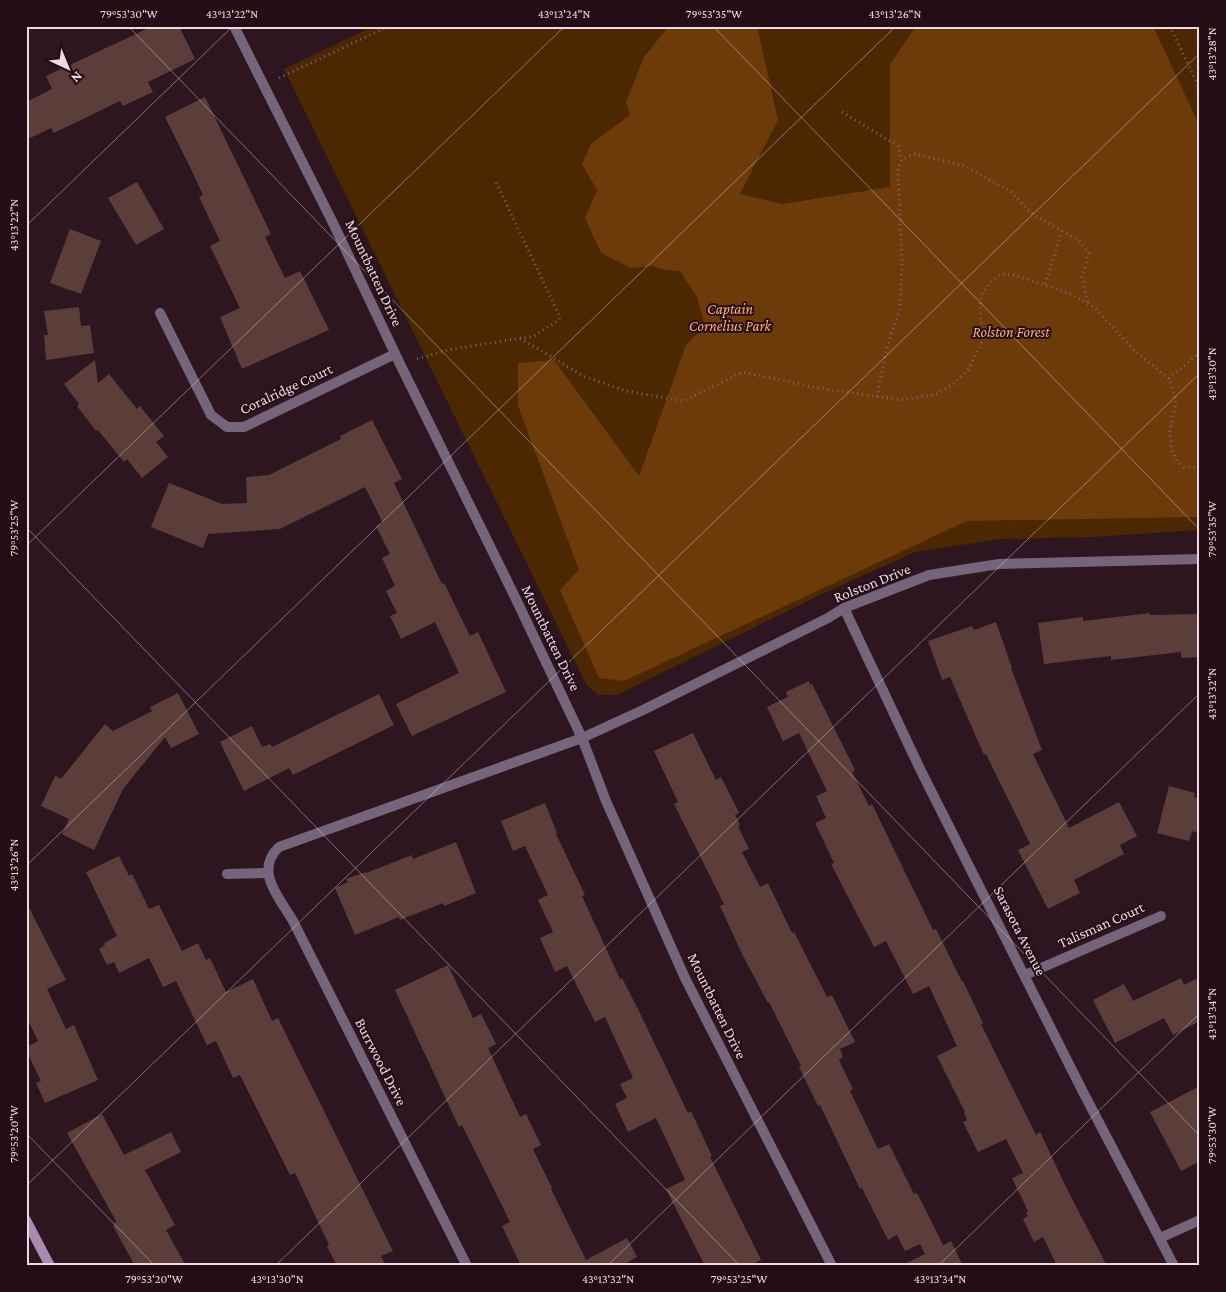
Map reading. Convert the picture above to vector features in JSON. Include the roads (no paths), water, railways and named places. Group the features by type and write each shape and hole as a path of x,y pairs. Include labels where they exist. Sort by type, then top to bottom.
{"street":[{"name":"Mountbatten Drive","path":"234,26 333,223 582,738 606,801 685,978 832,1266"},
{"name":"Coralridge Court","path":"160,313 210,415 227,427 244,427 395,354"},
{"name":"Rolston Drive","path":"582,738 652,706 828,618 844,608 929,576 999,564 1200,559"},
{"name":"Sarasota Avenue","path":"844,608 921,771 1082,1090 1174,1266"},
{"path":"227,874 268,873 271,854 280,846 582,738"},
{"name":"Burrwood Drive","path":"268,873 268,878 298,930 467,1266"},
{"name":"Talisman Court","path":"1025,975 1161,916"},
{"path":"26,1220 50,1266"},
{"path":"1160,1238 1200,1220"}],"park label":[{"name":"Captain Cornelius Park","path":"730,318"},
{"name":"Rolston Forest","path":"1011,332"}]}
